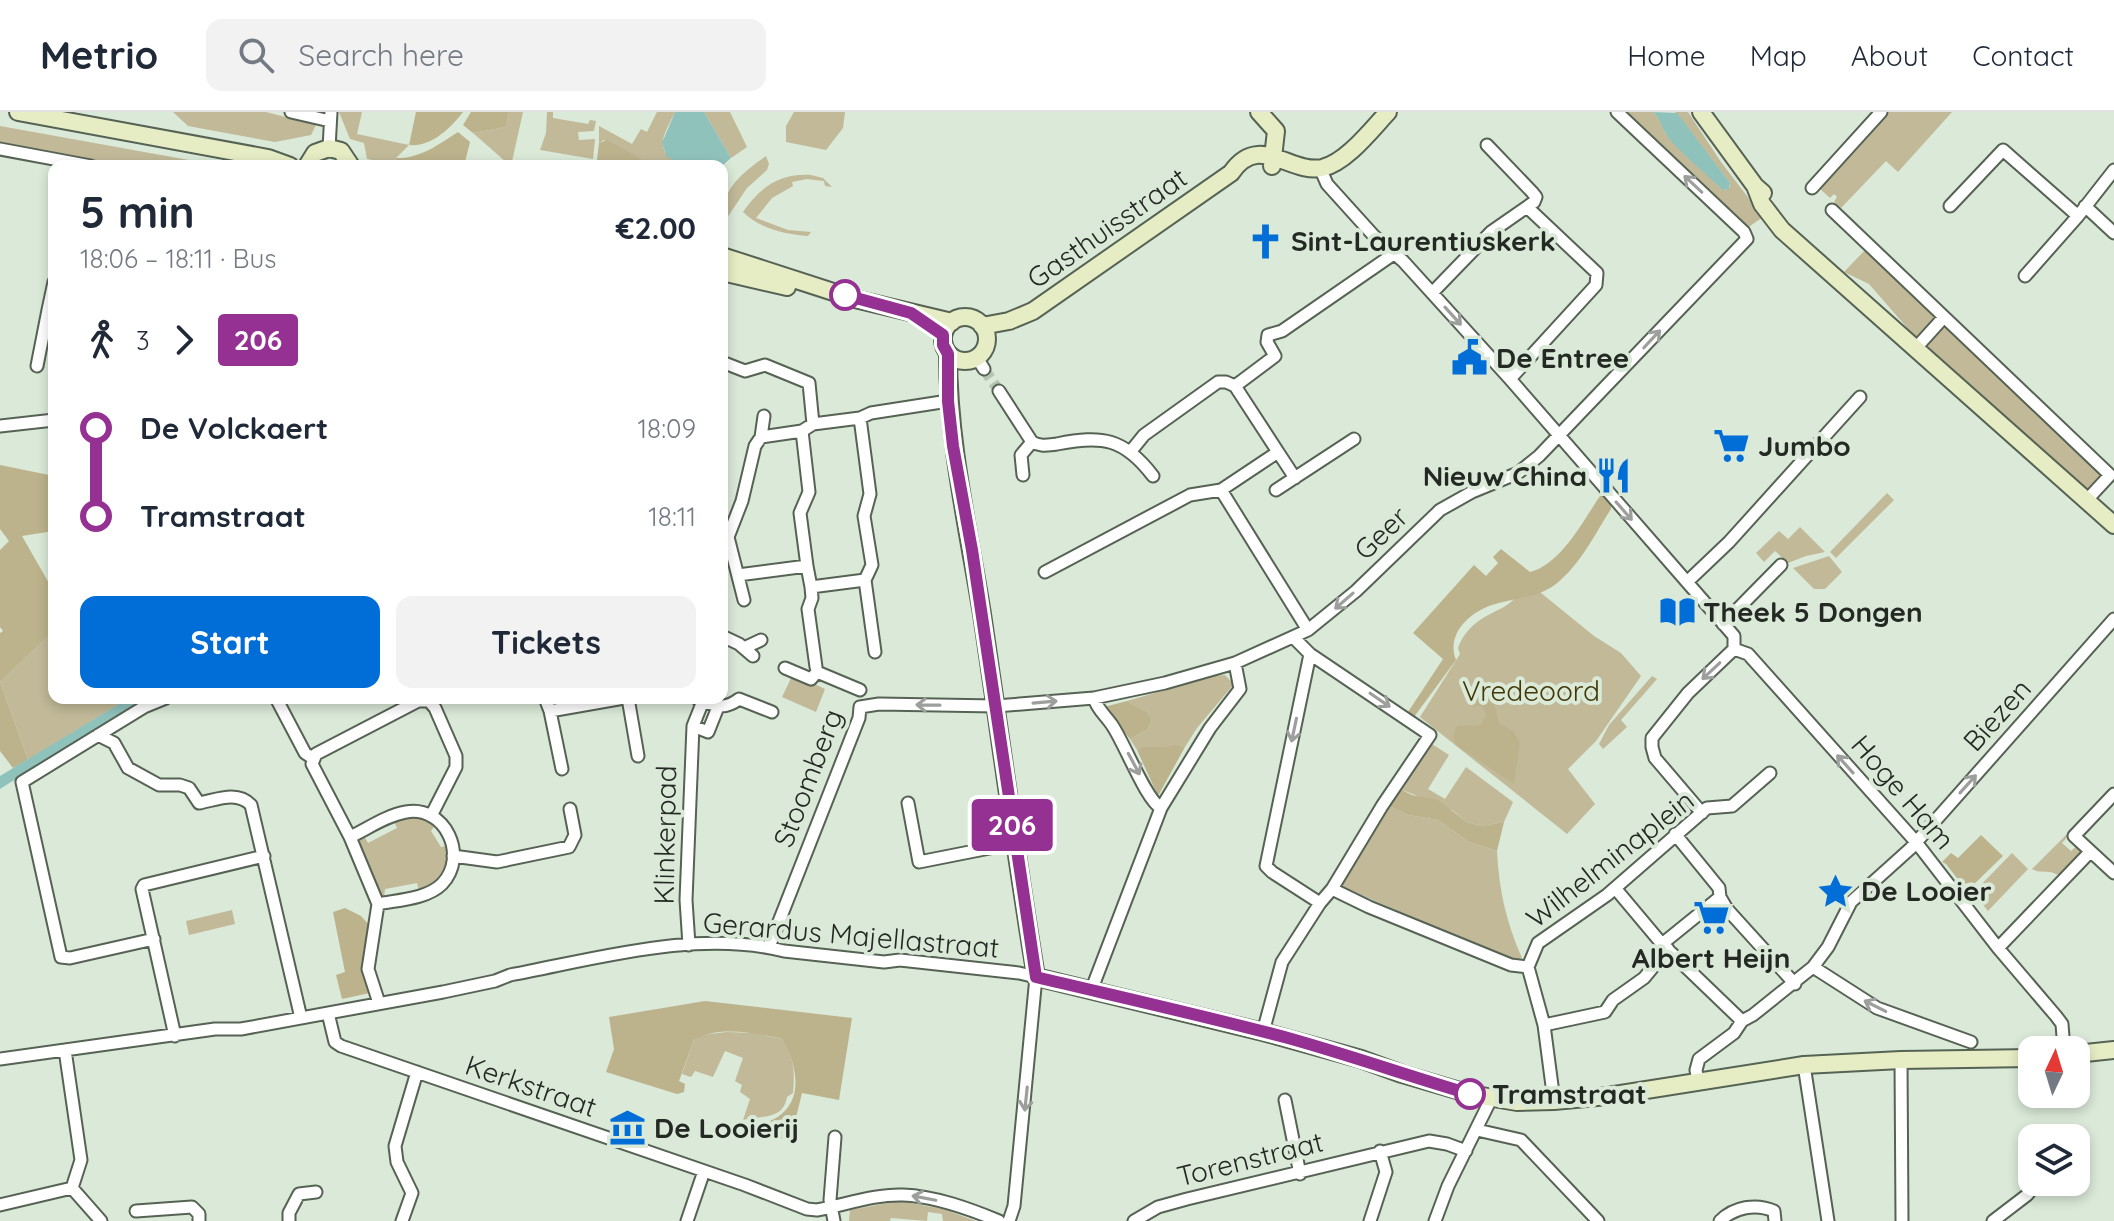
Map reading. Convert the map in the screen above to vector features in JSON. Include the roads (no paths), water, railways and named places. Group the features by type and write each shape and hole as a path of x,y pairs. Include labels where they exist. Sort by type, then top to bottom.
{"street":[{"path":"18,112 288,160"},
{"path":"291,112 330,116 329,148"},
{"path":"1259,112 1276,131 1273,161 1322,173 1346,155 1388,112"},
{"name":"Geer","path":"1094,698 1165,683 1235,663 1308,630 1356,591 1440,510 1531,464 1747,239 1744,232 1617,112"},
{"path":"1701,112 1755,186 1762,204 1773,219 2114,525"},
{"path":"1812,188 1881,112"},
{"path":"1432,293 1491,232 1534,202 1536,197 1487,145"},
{"path":"310,160 315,153 329,148 341,151 347,160"},
{"path":"0,149 59,160"},
{"path":"1950,206 2003,150 2114,233"},
{"name":"Gasthuisstraat","path":"984,333 1033,311 1231,173 1249,157 1273,161"},
{"path":"268,158 274,160"},
{"path":"2025,276 2114,170"},
{"name":"Hoge Ham","path":"1322,173 1374,236 1395,253 1510,379 1734,636 1734,649 1748,654 1916,842 1998,948 2056,1016 2062,1024 2063,1036"},
{"path":"1510,379 1596,285 1598,279 1597,273 1527,207"},
{"path":"1832,210 2110,475 2085,502"},
{"path":"1235,386 1275,356 1267,342 1268,335 1282,331 1395,253"},
{"path":"728,260 828,297 855,299 911,313 947,328 968,318 984,333 982,353 968,361 949,380 948,401 1036,977 1025,1109 1014,1206 1009,1221"},
{"path":"1915,349 1944,317"},
{"path":"37,366 48,322"},
{"path":"947,328 943,345 968,361"},
{"path":"728,367 745,371 765,365 809,383 809,492 800,513 812,598 808,609 813,673"},
{"path":"1131,451 1144,435 1218,382 1226,382 1235,386 1295,478"},
{"path":"999,391 1032,442 1039,446 1102,439 1131,451 1153,476"},
{"path":"1687,582 1729,542 1860,397"},
{"path":"761,437 860,418 871,413 948,401"},
{"path":"744,600 728,537 742,501 764,416"},
{"path":"860,418 870,494 864,516 872,565 865,580 875,652"},
{"path":"0,426 48,421"},
{"path":"1276,490 1354,439"},
{"path":"1023,475 1021,455 1032,442"},
{"path":"1045,572 1190,495 1221,490 1278,452"},
{"path":"1221,490 1308,630"},
{"path":"1723,624 1781,565"},
{"path":"738,575 807,566"},
{"path":"811,587 865,580"},
{"name":"Biezen","path":"1813,967 1828,947 1851,902 1916,842 2114,619"},
{"path":"1263,1032 1282,962 1430,735 1310,654 1294,638"},
{"path":"728,640 748,652 761,640"},
{"path":"1702,813 1655,758 1652,747 1657,729 1688,693 1734,649"},
{"path":"1310,654 1266,866 1320,903"},
{"path":"1091,991 1161,808 1202,739 1240,689 1235,663"},
{"path":"785,668 817,672 860,690"},
{"path":"1094,698 1096,706 1127,751 1152,804 1161,808"},
{"name":"Stoomberg","path":"769,947 859,718 860,707 879,704 996,706 1094,698"},
{"name":"Klinkerpad","path":"710,704 718,707 731,705 739,699 772,712"},
{"path":"151,704 22,782 61,957 70,958 154,939"},
{"path":"279,704 305,753 314,759"},
{"path":"379,1003 368,969 378,904 350,837 312,764 316,754 412,704"},
{"path":"431,816 456,767 456,756 432,704"},
{"path":"547,704 562,769"},
{"path":"550,711 591,704"},
{"path":"627,704 638,756"},
{"name":"Klinkerpad","path":"689,945 686,900 693,726 698,704"},
{"name":"Klinkerpad","path":"693,726 708,732 718,707"},
{"path":"98,735 114,743 128,768 159,785 189,788 199,803 235,796 244,798 251,805 301,1018"},
{"name":"Wilhelminaplein","path":"1554,1101 1544,1025 1528,967 1538,943 1615,888 1707,808 1732,806 1770,773"},
{"path":"2114,794 2074,836 2114,873"},
{"path":"908,803 919,862 1015,843"},
{"path":"453,856 497,862 569,847 575,835 570,809"},
{"path":"350,837 405,812 431,816 444,826 450,836 453,856 449,874 433,890 378,904"},
{"path":"1675,834 1719,888 1720,897 1795,984"},
{"path":"1998,948 2090,852"},
{"path":"175,1036 142,889 144,885 264,856"},
{"path":"1615,888 1665,946 1742,1021"},
{"name":"Wilhelminaplein","path":"1332,889 1511,965 1528,967"},
{"path":"1544,1025 1605,1012 1613,1000 1644,978 1665,946 1720,897"},
{"name":"Gerardus Majellastraat","path":"0,1059 215,1029 230,1030 495,981 510,975 689,945 769,947 1036,977"},
{"path":"1698,1081 1696,1070 1699,1059 1734,1033 1742,1021 1795,984 1813,967 1877,1008 1971,1042"},
{"path":"1036,977 1263,1032 1491,1099 1517,1102 1554,1101 1804,1065 2018,1059"},
{"name":"Kerkstraat","path":"328,1013 335,1042 341,1046 807,1209 831,1208 902,1195 926,1198 999,1221"},
{"path":"1942,1059 1943,1033"},
{"path":"65,1050 81,1160 72,1188"},
{"path":"2090,1053 2114,1050"},
{"path":"2090,1061 2114,1058"},
{"path":"1901,1060 1902,1220"},
{"path":"1804,1065 1828,1221"},
{"path":"402,1221 412,1193 397,1162 395,1146 417,1072"},
{"path":"1435,1221 1448,1186 1491,1099"},
{"path":"1285,1100 1300,1174"},
{"path":"1477,1130 1521,1140 1598,1221"},
{"path":"834,1221 831,1208 835,1137"},
{"name":"Torenstraat","path":"1134,1221 1158,1207 1300,1174 1380,1151 1429,1141 1466,1151"},
{"path":"1370,1221 1386,1172 1380,1151"},
{"path":"687,1221 704,1171"},
{"path":"0,1205 72,1188"},
{"path":"72,1188 101,1221"},
{"path":"289,1221 289,1213 299,1194 316,1192"},
{"path":"1993,1221 2026,1196"},
{"path":"1720,1221 1734,1210 1762,1206 1774,1211 1775,1221"},
{"path":"136,1211 192,1207 199,1214 199,1221"}],"water":[{"path":"675,112 704,112 731,158 728,161 673,160 667,157 662,143"},
{"path":"1653,112 1677,113 1730,183 1729,189 1723,190 1677,147"},
{"path":"119,704 135,704 0,789 0,776"}],"tunnel":[{"path":"984,369 999,391"}],"place":[{"name":"Sint-Laurentiuskerk","path":"1265,241"},
{"name":"De Entree","path":"1470,358"},
{"name":"Jumbo","path":"1732,446"},
{"name":"Nieuw China","path":"1613,476"},
{"name":"Theek 5 Dongen","path":"1677,612"},
{"name":"De Looier","path":"1835,891"},
{"name":"Albert Heijn","path":"1711,918"},
{"name":"Tramstraat","path":"1470,1094"},
{"name":"De Looierij","path":"628,1128"}],"park label":[{"name":"Vredeoord","path":"1531,691"}]}
